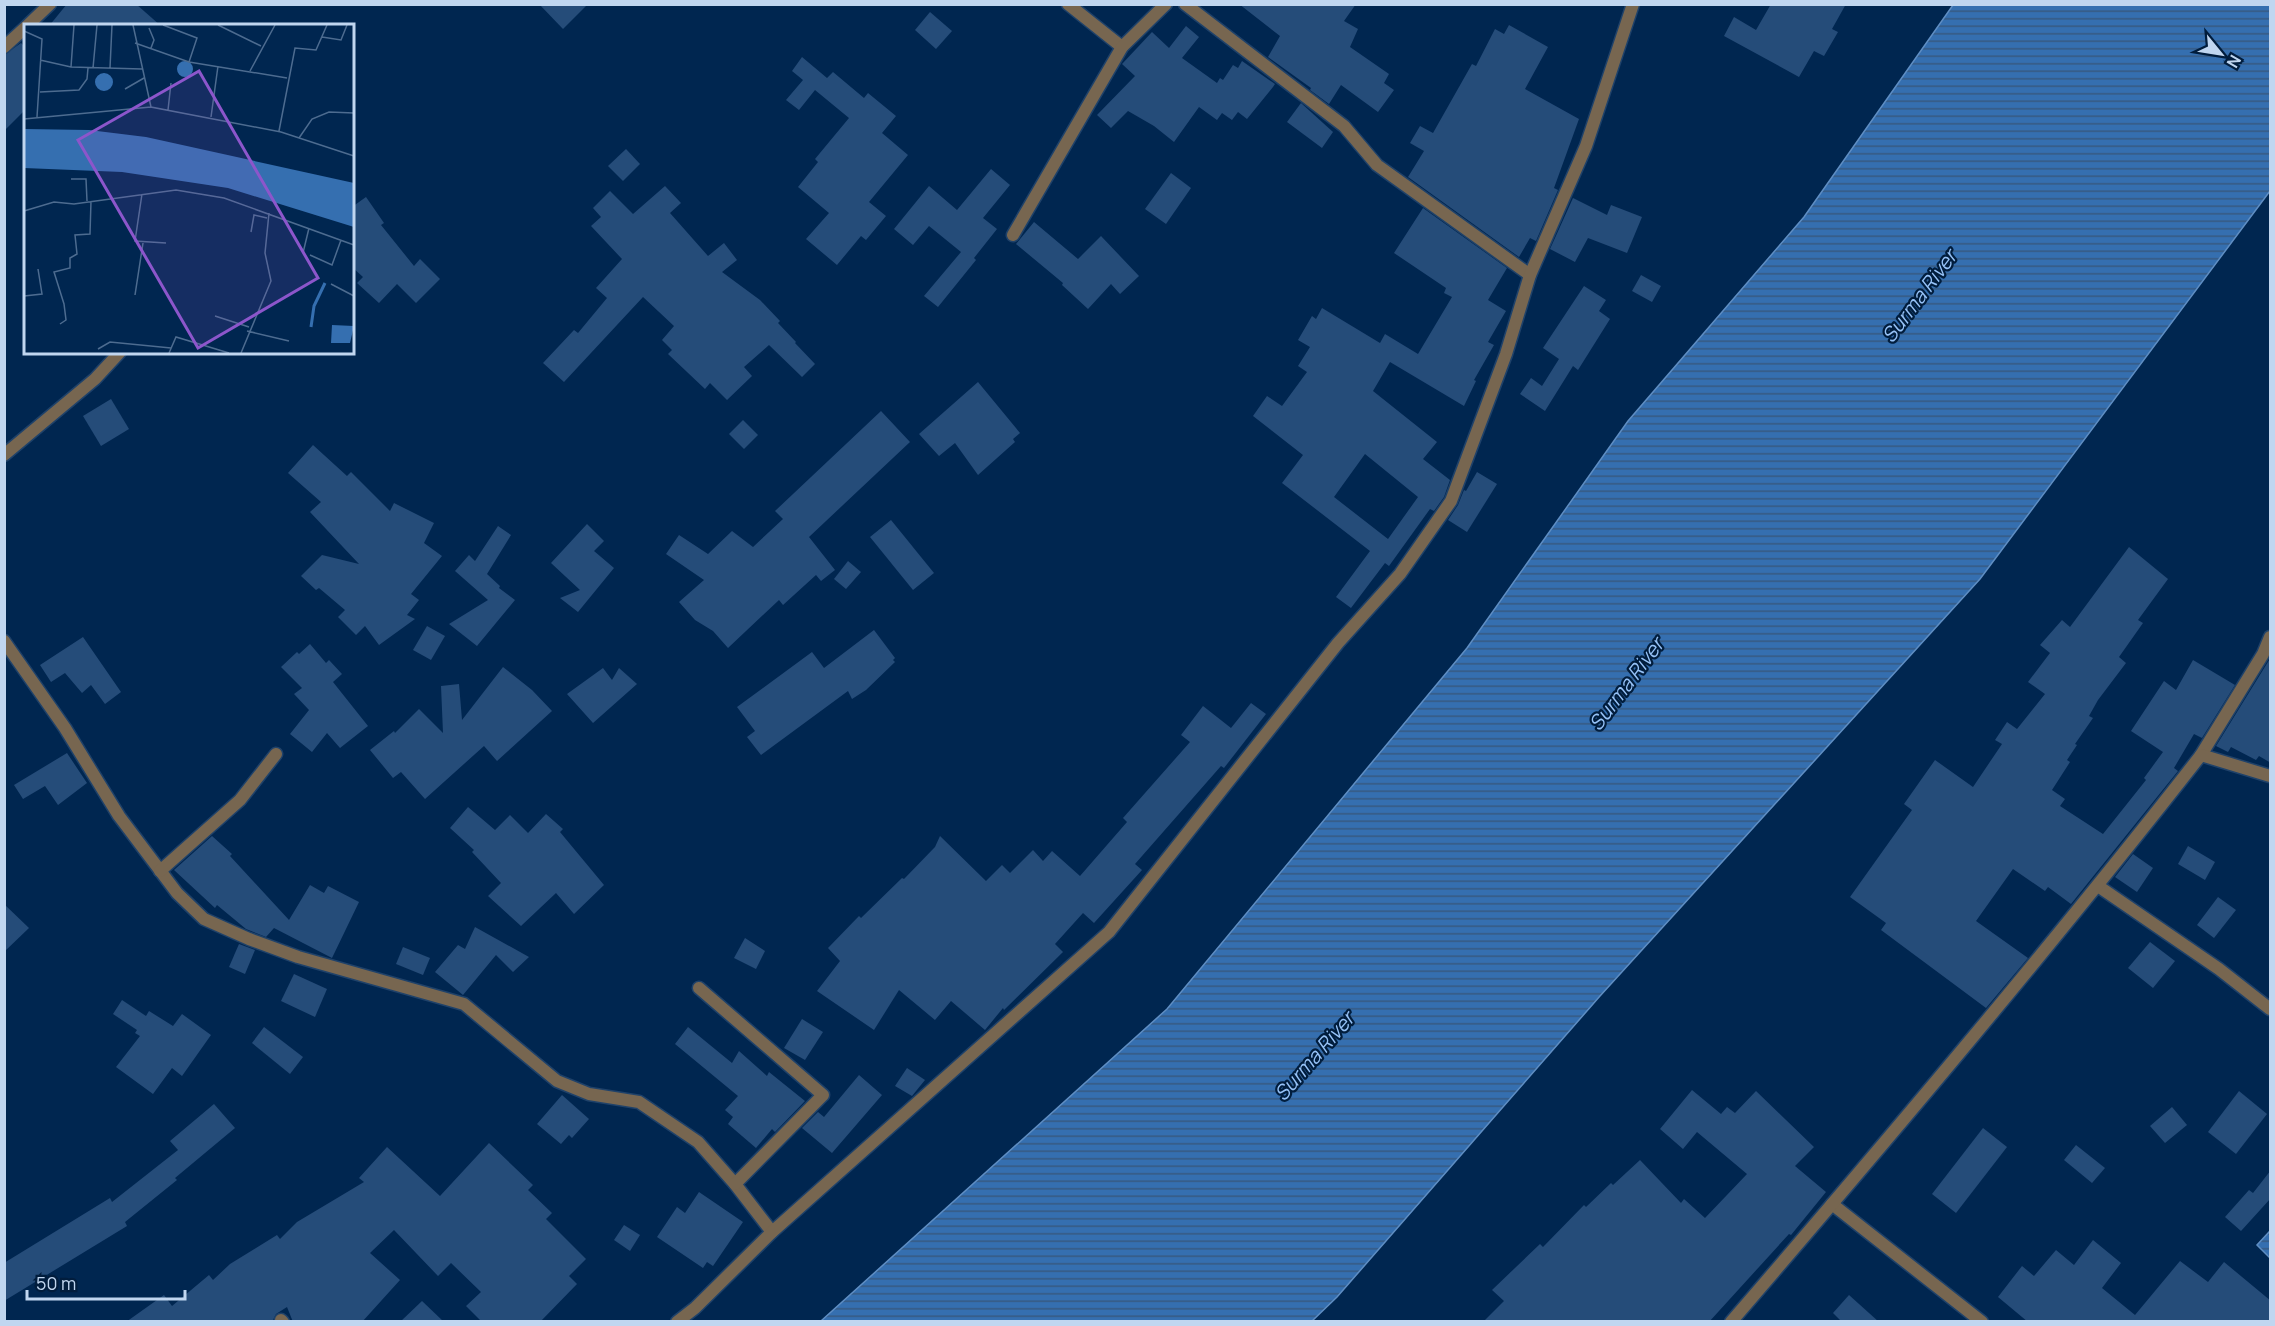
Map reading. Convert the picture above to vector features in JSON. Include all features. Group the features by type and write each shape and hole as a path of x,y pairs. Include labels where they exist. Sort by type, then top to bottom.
{"street":[{"path":"28,24 50,4"},
{"path":"1068,4 1122,47"},
{"path":"1013,235 1122,47 1166,4"},
{"path":"1185,4 1344,126 1377,165 1530,274"},
{"path":"677,1322 695,1308 772,1232 1109,932 1338,643 1400,574 1452,501 1506,354 1530,274 1586,146 1633,4"},
{"path":"4,47 24,28"},
{"path":"4,455 95,379 118,354"},
{"path":"1731,1322 2098,886 2201,754 2264,654 2271,637"},
{"path":"4,641 65,728 119,816 177,893 204,919 298,957 464,1004 557,1081 589,1094 639,1102 698,1142 735,1184 772,1232"},
{"path":"160,871 240,800 276,754"},
{"path":"2201,754 2271,776"},
{"path":"2098,886 2219,969 2271,1009"},
{"path":"699,988 824,1095 735,1184"},
{"path":"1832,1204 1982,1322"}],"water":[{"name":"Surma River","path":"1953,5 2270,5 2270,191 1980,579 1600,996 1337,1297 1312,1321 821,1321 1167,1009 1467,648 1628,421 1804,217"},
{"path":"2270,1231 2270,1258 2257,1245"}],"building":[{"path":"67,4 136,4 159,24 51,24"},
{"path":"539,4 588,4 563,29"},
{"path":"1239,4 1356,4 1344,21 1358,29 1350,47 1389,74 1384,83 1394,90 1378,112 1341,85 1329,104 1268,57 1280,36"},
{"path":"1771,4 1846,4 1832,29 1838,32 1824,56 1814,51 1799,77 1724,36 1734,17 1756,30"},
{"path":"930,12 952,31 936,49 915,30"},
{"path":"1509,25 1548,47 1525,89 1579,119 1554,188 1558,190 1536,241 1530,238 1519,257 1408,177 1424,151 1410,143 1420,126 1433,133 1472,64 1476,66 1495,29 1504,34"},
{"path":"1186,26 1199,37 1182,58 1217,83 1220,78 1223,80 1233,65 1238,68 1242,61 1275,84 1273,87 1247,119 1238,112 1232,120 1222,113 1217,120 1199,107 1174,142 1154,126 1128,111 1111,128 1097,115 1135,76 1122,64 1152,32 1169,48"},
{"path":"21,43 24,46 24,111 4,131 4,55"},
{"path":"802,57 827,78 833,72 864,98 868,93 896,116 882,133 908,155 869,202 886,216 866,240 861,236 837,265 806,239 829,213 798,187 818,162 815,159 849,118 815,90 799,110 786,100 803,80 792,71"},
{"path":"1301,103 1333,132 1322,148 1287,122"},
{"path":"626,149 640,164 623,181 608,166"},
{"path":"991,169 1010,185 983,218 997,229 974,258 976,260 938,307 924,296 961,252 929,226 913,245 894,229 929,186 957,210"},
{"path":"1171,173 1191,188 1166,224 1145,209"},
{"path":"665,186 681,203 670,213 708,256 724,243 737,260 722,272 760,300 815,364 802,377 769,345 744,367 752,376 727,400 710,383 705,389 668,354 672,350 662,340 674,326 643,297 564,382 543,363 574,330 578,333 607,298 596,288 622,259 591,226 601,217 593,208 610,191 633,214"},
{"path":"366,197 384,223 381,225 414,266 420,259 440,279 416,303 397,284 379,303 357,283 363,277 354,269 354,206"},
{"path":"1573,198 1607,215 1611,205 1642,217 1627,253 1588,238 1575,262 1550,249"},
{"path":"1423,208 1507,268 1488,300 1506,311 1488,342 1494,345 1474,380 1476,381 1464,406 1390,362 1373,391 1437,442 1423,459 1450,480 1444,497 1434,511 1430,509 1389,566 1385,563 1351,608 1336,597 1370,551 1282,483 1303,455 1253,416 1267,396 1282,406 1307,372 1298,366 1310,347 1298,340 1312,316 1316,319 1322,308 1380,343 1385,334 1418,354 1452,297 1444,293 1446,288 1394,253","holes":["1365,454 1418,497 1388,539 1334,497"]},
{"path":"1034,222 1078,259 1101,236 1139,276 1120,294 1111,284 1088,309 1062,285 1063,283 1016,244"},
{"path":"1641,275 1661,286 1652,302 1632,291"},
{"path":"1584,286 1606,300 1599,311 1610,319 1578,370 1573,366 1545,411 1520,394 1531,378 1542,386 1559,359 1543,348"},
{"path":"978,382 1020,433 1013,439 1015,442 978,475 955,443 939,456 919,434"},
{"path":"111,399 129,429 101,446 83,416"},
{"path":"881,411 910,442 809,537 835,570 821,581 816,575 783,605 779,600 728,648 713,631 695,620 679,602 704,580 666,554 679,535 708,554 732,531 753,547 783,519 775,511"},
{"path":"743,420 758,435 744,449 729,434"},
{"path":"313,445 347,476 351,472 390,511 394,503 434,523 424,543 442,556 411,594 419,600 407,615 415,619 379,645 365,626 356,635 338,617 345,610 319,588 316,590 301,576 322,555 359,564 310,512 321,502 288,473"},
{"path":"1477,472 1497,484 1467,532 1448,520 1464,490 1466,491"},
{"path":"891,520 934,573 913,590 870,537"},
{"path":"587,524 604,541 594,551 614,568 578,612 560,598 580,590 551,563"},
{"path":"498,526 511,535 487,574 500,586 499,588 515,600 477,646 449,624 488,600 455,571 469,555 475,561"},
{"path":"2129,547 2168,579 2138,620 2143,623 2119,657 2126,663 2098,700 2089,716 2093,718 2075,744 2077,745 2067,760 2070,762 2052,790 2065,799 2060,806 2103,834 2146,780 2144,778 2163,752 2131,731 2164,681 2176,690 2193,660 2235,685 2202,738 2194,734 2174,768 2178,771 2071,904 2048,887 2045,891 2013,869 1976,921 2028,958 1986,1008 1881,930 1886,923 1850,897 1912,810 1904,804 1935,760 1973,787 2002,744 1995,740 2007,722 2017,729 2045,694 2028,682 2050,653 2040,645 2062,620 2070,627"},
{"path":"848,561 861,572 846,589 834,579"},
{"path":"427,626 445,636 431,660 413,650"},
{"path":"874,630 895,658 893,660 895,662 866,690 852,699 848,691 761,755 747,737 755,731 737,707 812,652 824,668"},
{"path":"83,637 121,692 105,704 91,685 82,693 65,673 51,682 40,665"},
{"path":"310,644 326,663 329,660 342,674 333,682 368,726 340,748 327,733 312,752 290,734 309,710 294,694 302,688 281,667 297,652 299,654"},
{"path":"2271,657 2271,763 2259,756 2256,760 2231,747 2228,752 2216,746"},
{"path":"503,667 532,690 552,711 497,761 484,746 425,799 401,772 393,778 370,750 394,731 395,733 419,709 443,733 441,686 459,684 462,720"},
{"path":"603,668 612,680 619,668 637,684 593,723 567,694"},
{"path":"1251,703 1266,714 1224,768 1221,766 1135,864 1142,870 1094,923 1083,913 1055,944 1063,952 1004,1010 1003,1008 985,1030 951,1001 935,1020 899,990 874,1030 817,991 840,961 828,948 859,916 861,918 902,878 904,879 935,847 940,836 986,881 1002,865 1010,873 1033,850 1043,861 1052,851 1080,876 1127,822 1123,818 1190,742 1181,735 1203,706 1231,728"},
{"path":"67,753 87,783 58,805 45,786 23,799 14,785"},
{"path":"468,807 495,830 510,815 528,833 546,814 563,829 560,832 604,885 574,914 556,893 521,926 488,896 501,883 472,852 474,850 450,828"},
{"path":"212,836 232,854 230,856 289,920 310,885 324,893 328,886 359,902 332,958 274,928 266,937 246,929 217,905 215,908 174,870"},
{"path":"2188,846 2215,862 2205,880 2178,864"},
{"path":"2133,854 2153,868 2137,892 2115,877"},
{"path":"2218,897 2236,910 2214,938 2197,925"},
{"path":"4,904 29,928 4,952"},
{"path":"475,927 529,957 513,972 496,955 463,995 435,972 458,945 465,949"},
{"path":"745,938 765,951 756,969 734,958"},
{"path":"2150,942 2175,961 2153,988 2128,968"},
{"path":"239,944 255,950 245,974 229,967"},
{"path":"403,947 430,958 423,975 396,964"},
{"path":"294,974 327,989 315,1017 281,1001"},
{"path":"122,1000 146,1016 149,1011 173,1026 182,1014 211,1035 182,1076 172,1068 153,1094 116,1067 140,1036 135,1033 137,1030 113,1014"},
{"path":"802,1019 823,1032 805,1060 784,1048"},
{"path":"264,1027 303,1057 290,1074 252,1043"},
{"path":"688,1027 732,1063 739,1051 767,1076 769,1072 805,1101 775,1132 772,1129 756,1148 728,1124 733,1117 725,1110 738,1096 675,1044"},
{"path":"907,1068 925,1080 912,1096 895,1086"},
{"path":"859,1075 882,1095 832,1153 802,1128 818,1112 824,1117"},
{"path":"1692,1090 1721,1114 1727,1107 1735,1113 1756,1091 1814,1147 1795,1166 1826,1192 1791,1235 1789,1234 1709,1322 1483,1322 1504,1301 1492,1290 1540,1244 1543,1247 1584,1205 1586,1207 1640,1160 1681,1203 1684,1199 1705,1218 1747,1174 1697,1132 1683,1149 1660,1129"},
{"path":"2239,1091 2267,1114 2236,1154 2208,1132"},
{"path":"562,1095 589,1119 572,1138 569,1135 561,1144 537,1124"},
{"path":"214,1104 235,1128 175,1178 177,1180 125,1222 127,1226 4,1301 4,1263 110,1198 112,1202 178,1150 170,1141"},
{"path":"2172,1107 2187,1125 2165,1143 2150,1126"},
{"path":"1983,1128 2007,1147 1956,1213 1932,1194"},
{"path":"489,1143 533,1185 528,1190 552,1213 546,1219 586,1259 569,1276 577,1284 540,1322 482,1322 466,1306 481,1292 451,1263 438,1276 394,1230 370,1253 400,1280 362,1322 293,1322 287,1307 276,1314 272,1322 126,1322 164,1295 172,1306 209,1275 213,1280 230,1264 277,1235 280,1239 297,1222 364,1182 359,1178 387,1147 440,1196"},
{"path":"2076,1145 2105,1168 2092,1183 2064,1160"},
{"path":"2271,1170 2271,1198 2241,1231 2225,1217 2249,1190 2253,1193"},
{"path":"699,1192 743,1222 713,1266 707,1262 703,1268 657,1237 677,1207 685,1213"},
{"path":"624,1225 640,1235 630,1251 614,1240"},
{"path":"2093,1240 2121,1263 2102,1288 2135,1315 2180,1261 2208,1282 2224,1262 2271,1301 2271,1322 2028,1322 1998,1297 2022,1266 2034,1276 2056,1250 2074,1265"},
{"path":"1849,1295 1879,1322 1842,1322 1833,1313"},
{"path":"422,1301 444,1322 400,1322"}]}
